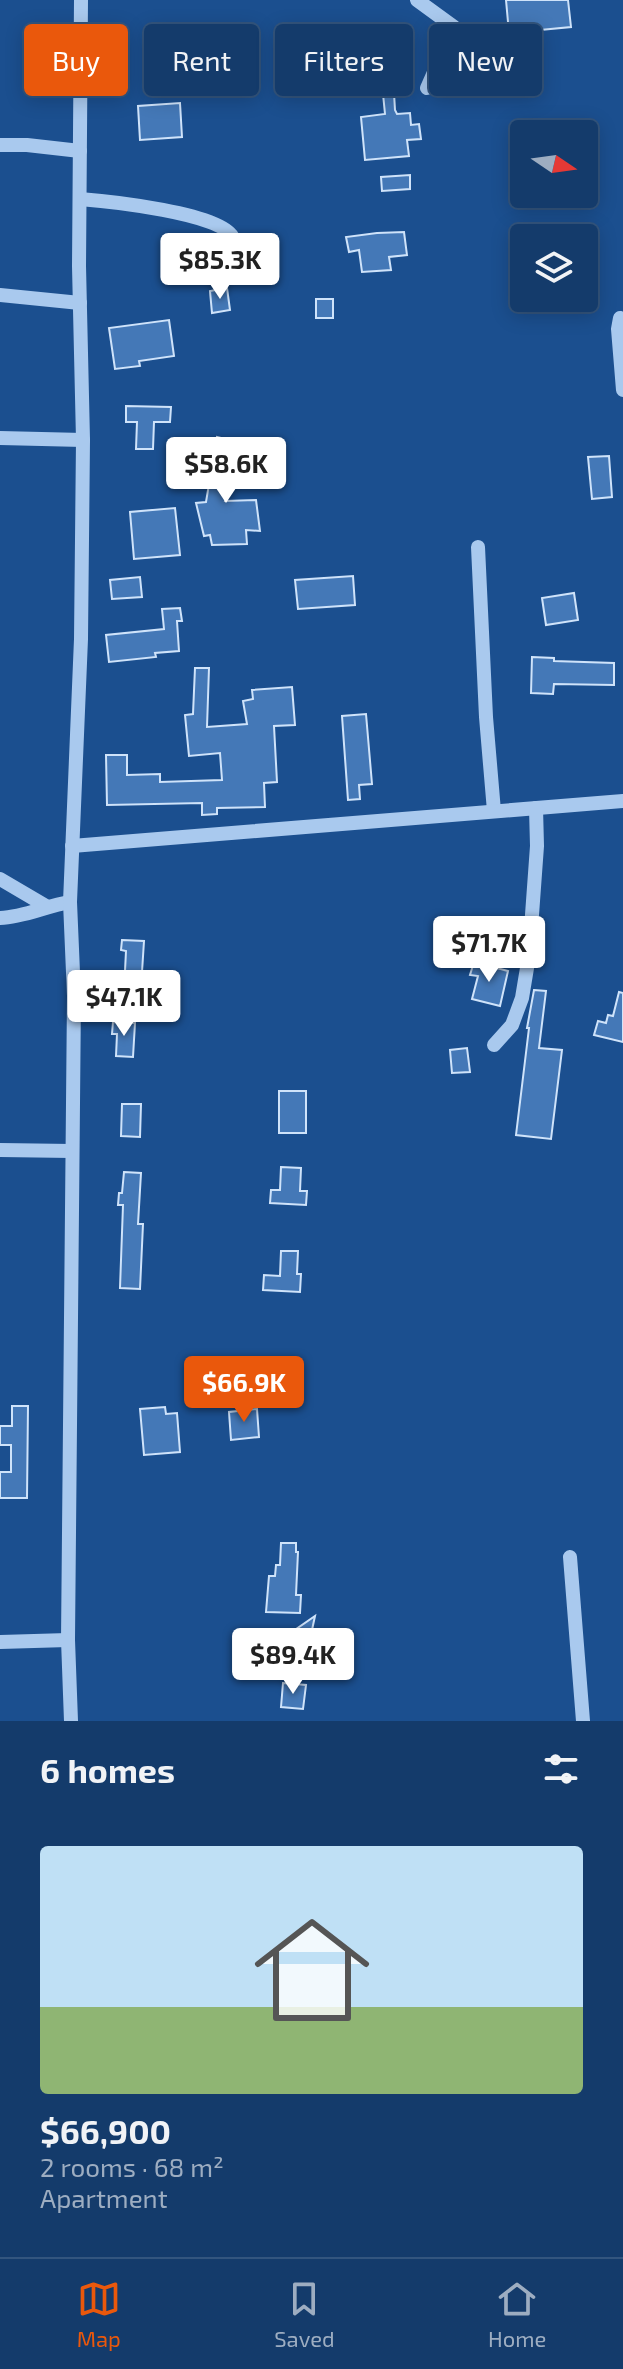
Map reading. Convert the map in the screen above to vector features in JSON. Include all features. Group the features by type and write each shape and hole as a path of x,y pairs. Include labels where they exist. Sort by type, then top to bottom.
{"street":[{"path":"71,1721 68,1640 74,996 70,902 81,639 81,0"},
{"path":"417,0 454,27 427,88"},
{"path":"0,145 80,151"},
{"path":"80,199 115,201 179,213 224,228 234,241 231,275"},
{"path":"0,295 80,303"},
{"path":"620,318 618,329 623,390"},
{"path":"0,438 83,440"},
{"path":"478,547 494,811"},
{"path":"72,846 623,801"},
{"path":"494,1045 512,1025 524,984 534,908 536,808"},
{"path":"0,879 46,906"},
{"path":"0,918 18,917 46,906 70,902"},
{"path":"0,1150 72,1151"},
{"path":"570,1557 583,1721"},
{"path":"0,1642 68,1640"}],"building":[{"path":"506,0 568,0 571,27 542,30 542,24 508,24"},
{"path":"383,96 394,96 397,114 410,113 411,125 419,124 421,139 407,140 409,156 365,160 361,117 385,114"},
{"path":"180,103 182,137 140,140 138,106"},
{"path":"410,175 410,189 382,191 381,177"},
{"path":"404,232 407,255 389,257 391,270 362,272 359,250 349,252 346,237"},
{"path":"197,244 203,278 180,282 174,248"},
{"path":"227,288 230,310 212,313 210,291"},
{"path":"316,299 333,299 333,318 316,318"},
{"path":"169,320 174,356 139,361 140,366 115,369 109,328"},
{"path":"126,406 171,407 170,422 154,422 153,449 136,449 137,422 126,422"},
{"path":"217,437 229,440 224,455 233,456 225,501 256,500 260,531 246,530 247,544 212,545 210,535 204,536 196,503 206,502"},
{"path":"609,456 612,497 592,499 588,457"},
{"path":"175,508 180,555 134,559 130,512"},
{"path":"353,576 355,605 298,609 295,580"},
{"path":"140,577 142,597 112,599 110,580"},
{"path":"574,593 578,620 546,625 542,598"},
{"path":"180,608 182,621 177,621 179,651 109,662 106,635 164,629 162,609"},
{"path":"532,657 614,663 614,685 554,684 553,694 531,693"},
{"path":"195,668 209,668 207,727 247,724 243,701 253,699 252,690 292,687 295,725 274,726 277,782 264,783 265,807 217,808 217,814 202,815 202,803 107,805 106,755 127,755 127,775 160,774 160,782 222,780 220,753 189,756 185,715 193,714"},
{"path":"366,714 372,784 359,785 360,799 348,800 342,716"},
{"path":"461,918 483,920 479,959 457,957"},
{"path":"122,940 144,941 142,972 125,971 126,951 121,950"},
{"path":"474,962 508,971 500,1006 472,999 478,976 470,975"},
{"path":"534,990 546,991 539,1048 562,1050 551,1139 516,1135"},
{"path":"619,992 623,993 623,1042 594,1035 598,1021 606,1023 608,1015 613,1016"},
{"path":"113,1022 135,1023 133,1057 116,1056 117,1034 112,1034"},
{"path":"467,1048 470,1072 452,1073 450,1050"},
{"path":"279,1091 306,1091 306,1133 279,1133"},
{"path":"122,1104 141,1104 140,1137 121,1136"},
{"path":"281,1167 301,1168 300,1191 307,1191 306,1205 270,1203 271,1190 280,1190"},
{"path":"124,1172 141,1173 138,1224 143,1224 140,1289 120,1288 123,1205 118,1205"},
{"path":"281,1251 298,1251 300,1292 263,1290 264,1275 280,1276"},
{"path":"12,1406 28,1406 27,1498 0,1498 0,1472 11,1472 11,1445 0,1445 0,1426 12,1426"},
{"path":"165,1407 166,1414 177,1413 180,1452 144,1455 140,1409"},
{"path":"257,1409 259,1437 231,1440 229,1412"},
{"path":"281,1543 296,1543 296,1595 301,1595 300,1613 266,1612 269,1576 275,1576 276,1565 280,1565"},
{"path":"315,1616 314,1632 307,1643 299,1648 294,1647 289,1640 292,1632"},
{"path":"283,1683 306,1685 303,1709 281,1707"}]}
